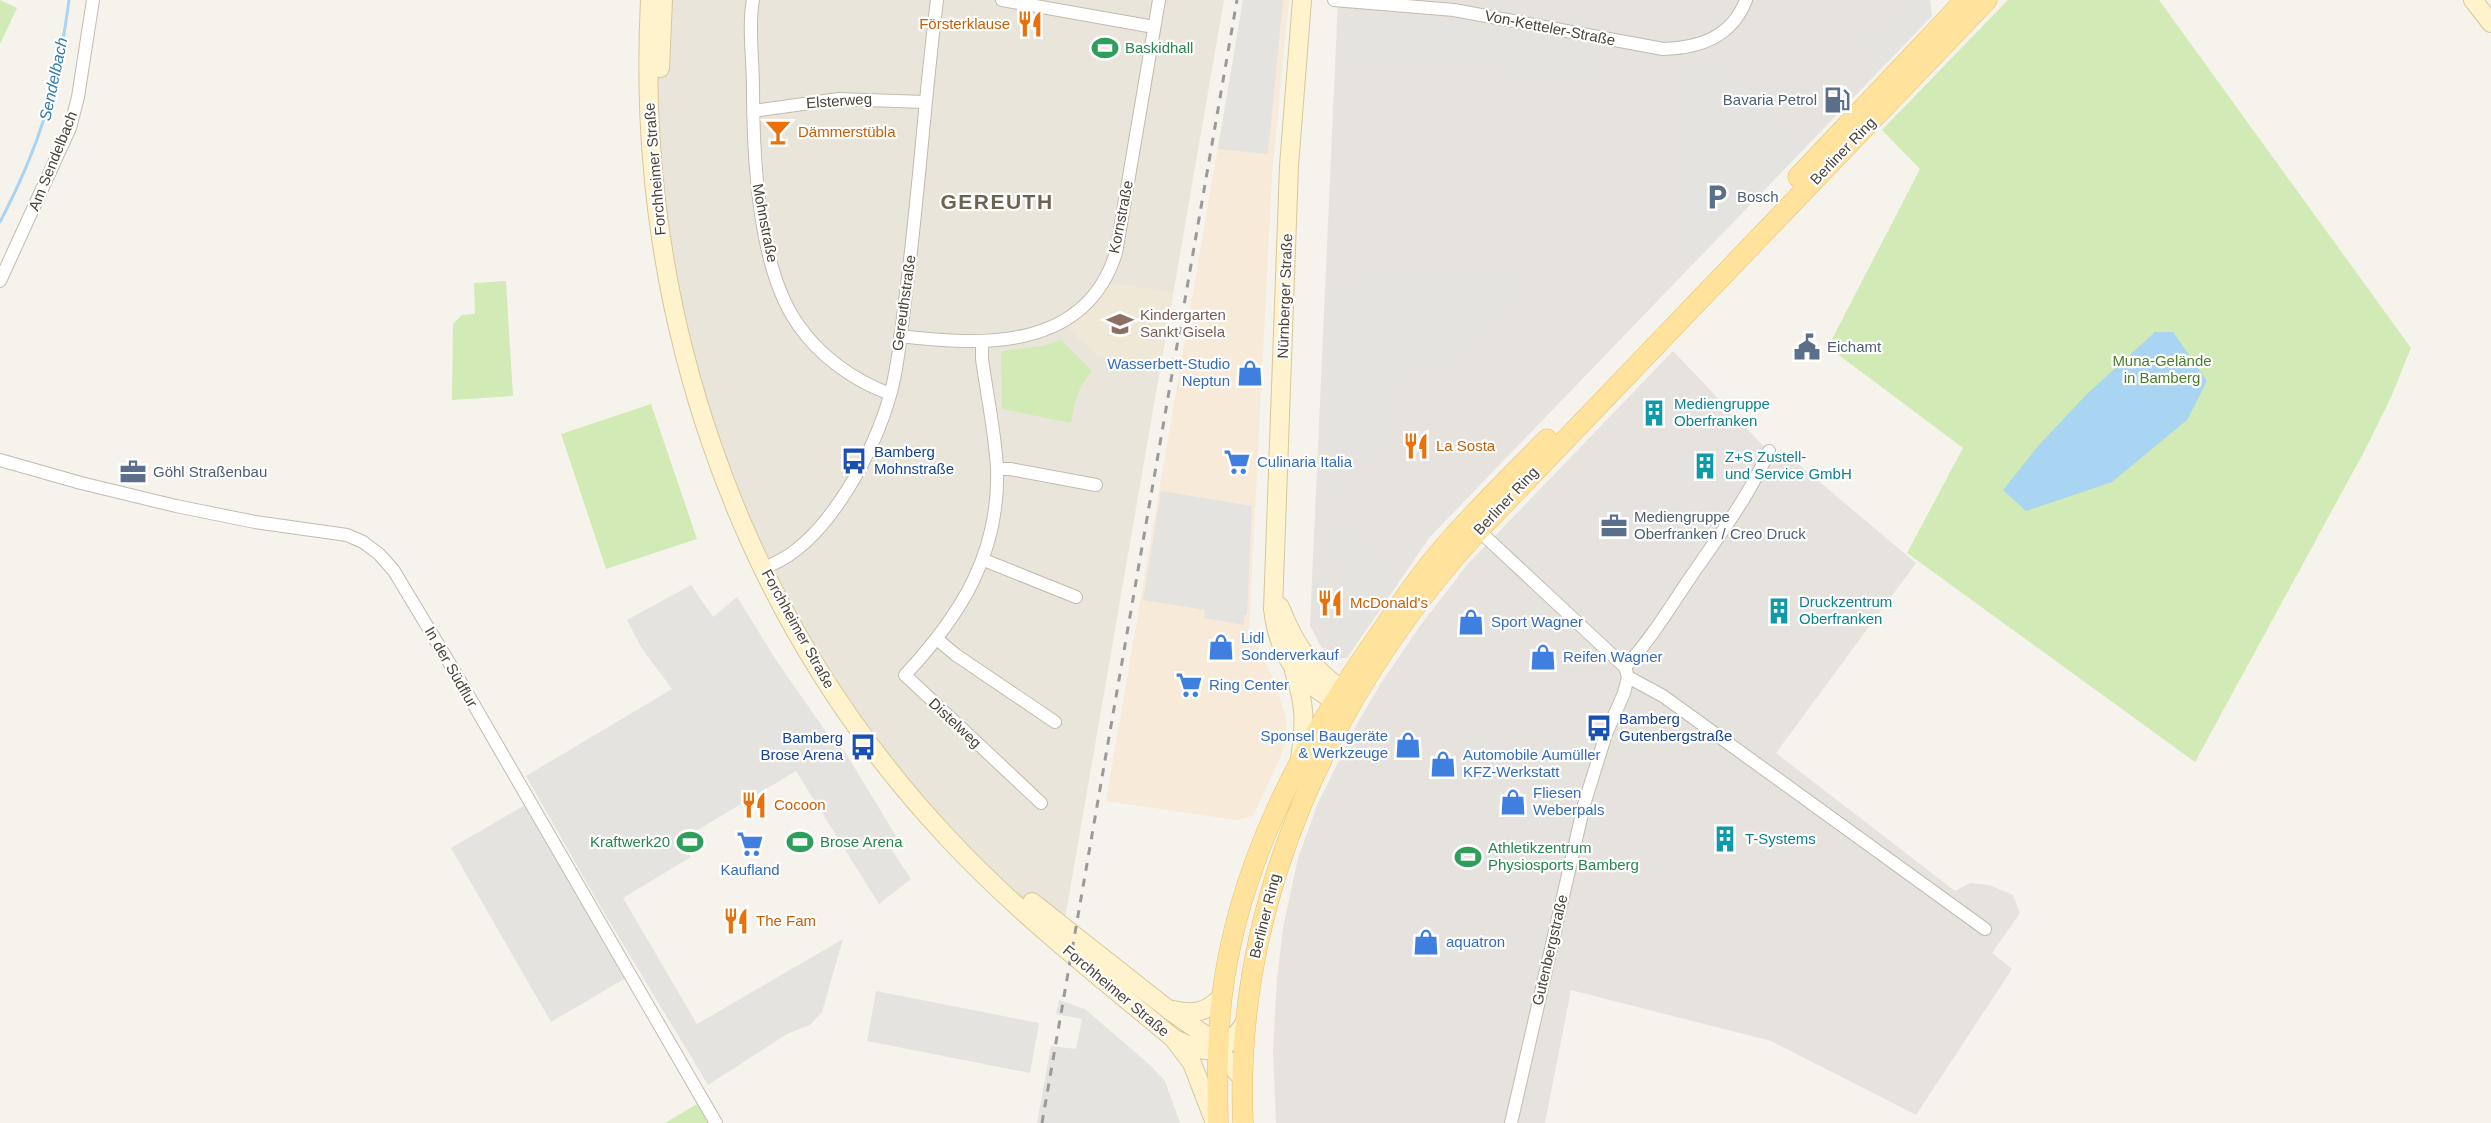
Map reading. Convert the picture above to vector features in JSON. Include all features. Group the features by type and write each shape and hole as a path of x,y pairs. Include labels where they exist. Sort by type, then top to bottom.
{"main road":[{"path":"1942,25 1951,0"},
{"name":"Berliner Ring","path":"1216,1123 1222,996 1242,900 1255,860 1300,761 1473,525 1965,0"},
{"name":"Berliner Ring","path":"1473,525 1987,0"},
{"name":"Berliner Ring","path":"1243,1123 1241,1077 1245,1023 1257,947 1278,866 1344,700"}],"street":[{"name":"Am Sendelbach","path":"0,281 70,128 78,97 93,0"},
{"name":"Forchheimer Straße","path":"650,0 647,53 656,207 676,323 705,428 731,499 776,593 801,641 841,705 887,766 943,833 993,884 1173,1038 1192,1063 1216,1123"},
{"name":"Forchheimer Straße","path":"663,0 659,52 662,167 678,284 694,354 728,459 772,564 810,633 852,700 890,753 951,825 1002,877 1038,908 1169,1010 1208,1037 1241,1077"},
{"name":"Mohnstraße","path":"753,0 753,111 758,191 772,265 783,297 795,321 811,342 829,359 867,384 890,394"},
{"name":"Gereuthstraße","path":"772,564 798,547 841,499 862,466 890,394 915,221 925,102 937,0"},
{"path":"1002,0 1154,27"},
{"name":"Kornstraße","path":"900,336 942,341 982,341 1025,336 1055,326 1075,314 1093,295 1108,275 1116,253 1159,0"},
{"name":"Nürnberger Straße","path":"1302,0 1289,166 1273,609 1275,627 1281,646 1294,670 1344,700"},
{"name":"Von-Ketteler-Straße","path":"1334,0 1454,10 1663,49 1687,49 1707,42 1724,31 1737,18 1746,0"},
{"path":"2473,0 2491,23"},
{"name":"Elsterweg","path":"753,111 839,99 925,102"},
{"name":"Distelweg","path":"982,341 982,359 997,469 993,522 984,560 964,601 938,640 905,675 1041,803"},
{"name":"Gutenbergstraße","path":"1511,1123 1584,805 1606,734 1624,693 1626,672 1700,562 1742,505 1769,451"},
{"name":"In der Südflur","path":"0,460 176,506 255,522 347,535 363,542 379,554 394,571 716,1123"},
{"path":"997,469 1010,469 1096,485"},
{"path":"1473,525 1626,672 1663,696 1984,928"},
{"path":"984,560 1076,597"},
{"name":"Nürnberger Straße","path":"1274,592 1298,647 1312,666 1344,700"},
{"path":"938,640 956,655 1054,722"},
{"path":"1294,670 1304,704 1304,730 1300,761"},
{"path":"1169,1010 1198,1013 1212,1006 1222,996"},
{"path":"1173,1038 1202,1051 1219,1048 1233,1039 1245,1023"}],"shaded area":[{"path":"657,0 1224,0 1062,936 996,881 948,829 860,720 808,640 738,501 688,342 662,200 655,64"},
{"path":"1243,0 1289,0 1272,175 1249,629 1275,682 1286,718 1285,742 1281,756 1253,816 1236,820 1106,801"},
{"path":"1243,0 1283,0 1268,154 1218,149"},
{"path":"1338,0 1930,0 1932,16 1429,538 1347,658 1338,658 1321,647 1310,625"},
{"path":"1911,0 1926,0 1929,3 1926,10 1932,16 1875,73 1869,67 1874,61 1859,46 1876,28 1881,31 1887,24 1884,20 1897,7 1901,10"},
{"path":"1351,12 1432,17 1601,48 1601,73 1348,62"},
{"name":"Bosch","path":"1707,62 1772,126 1778,121 1805,147 1693,264 1677,247 1680,66"},
{"path":"1367,275 1518,278 1529,289 1447,374 1427,356 1383,401 1401,419 1327,495 1330,284 1346,286"},
{"name":"Kindergarten Sankt Gisela","path":"1109,283 1173,292 1160,362 1097,356 1067,328 1089,311"},
{"path":"1673,351 1772,455 1784,452 1916,563 1776,753 1955,891 1970,883 1989,885 2013,895 2020,913 1992,953 2012,969 1916,1115 1771,1041 1571,990 1545,1123 1276,1123 1273,1051 1277,979 1283,928 1298,858 1318,803 1357,724 1381,683 1420,626 1467,565"},
{"path":"1161,491 1252,506 1247,615 1244,615 1244,625 1204,618 1205,610 1143,600"},
{"path":"1339,524 1399,582 1347,652 1331,641 1343,622 1343,557 1324,556 1324,538"},
{"path":"691,585 713,617 737,597 778,663 831,739 845,752 896,836 890,847 911,879 879,904 796,771 681,840 691,857 623,898 697,1024 843,939 822,1012 810,1025 787,1034 708,1085 600,906 526,776 672,689 641,647 627,620"},
{"path":"525,805 626,978 551,1022 451,848"},
{"path":"876,991 1039,1023 1030,1073 867,1041"},
{"path":"1059,1000 1085,1009 1150,1065 1165,1081 1180,1123 1037,1123 1051,1046 1076,1049 1082,1019 1056,1014"}],"green space":[{"path":"0,0 17,8 0,44"},
{"name":"Muna-Gelände in Bamberg","path":"2008,0 2159,0 2411,348 2391,397 2366,448 2195,762 1907,553 1963,448 1828,347 1920,169 1882,130"},
{"path":"506,281 513,396 452,400 453,324 462,315 475,314 474,283"},
{"path":"1061,340 1092,371 1077,395 1071,423 1002,409 1001,351 1042,346"},
{"path":"651,404 697,539 606,569 561,434"},
{"path":"697,1104 708,1123 665,1123"}],"water":[{"path":"2155,332 2173,332 2207,381 2187,420 2112,482 2026,511 2003,490 2039,445 2086,395"}],"waterway":[{"name":"Sendelbach","path":"0,222 37,141 53,88 69,0"}],"railway":[{"path":"1042,1123 1237,0"}],"place":[{"name":"Försterklause","path":"1030,24"},
{"name":"Baskidhall","path":"1105,48"},
{"name":"Bavaria Petrol","path":"1837,100"},
{"name":"Dämmerstübla","path":"778,132"},
{"name":"Bosch","path":"1717,197"},
{"name":"Kindergarten Sankt Gisela","path":"1120,324"},
{"name":"Eichamt","path":"1807,347"},
{"name":"Wasserbett-Studio Neptun","path":"1250,373"},
{"name":"Mediengruppe Oberfranken","path":"1654,413"},
{"name":"La Sosta","path":"1416,446"},
{"name":"Bamberg Mohnstraße","path":"854,461"},
{"name":"Culinaria Italia","path":"1237,462"},
{"name":"Z+S Zustell- und Service GmbH","path":"1705,466"},
{"name":"Göhl Straßenbau","path":"133,472"},
{"name":"Mediengruppe Oberfranken / Creo Druck","path":"1614,526"},
{"name":"McDonald's","path":"1330,603"},
{"name":"Druckzentrum Oberfranken","path":"1779,611"},
{"name":"Sport Wagner","path":"1471,622"},
{"name":"Lidl Sonderverkauf","path":"1221,647"},
{"name":"Reifen Wagner","path":"1543,657"},
{"name":"Ring Center","path":"1189,685"},
{"name":"Bamberg Gutenbergstraße","path":"1599,728"},
{"name":"Sponsel Baugeräte & Werkzeuge","path":"1408,745"},
{"name":"Bamberg Brose Arena","path":"863,747"},
{"name":"Automobile Aumüller KFZ-Werkstatt","path":"1443,764"},
{"name":"Fliesen Weberpals","path":"1513,802"},
{"name":"Cocoon","path":"754,805"},
{"name":"T-Systems","path":"1725,839"},
{"name":"Kraftwerk20","path":"690,842"},
{"name":"Brose Arena","path":"800,842"},
{"name":"Kaufland","path":"750,844"},
{"name":"Athletikzentrum Physiosports Bamberg","path":"1468,857"},
{"name":"The Fam","path":"736,921"},
{"name":"aquatron","path":"1426,942"}],"district":[{"name":"GEREUTH","path":"997,202"}]}
